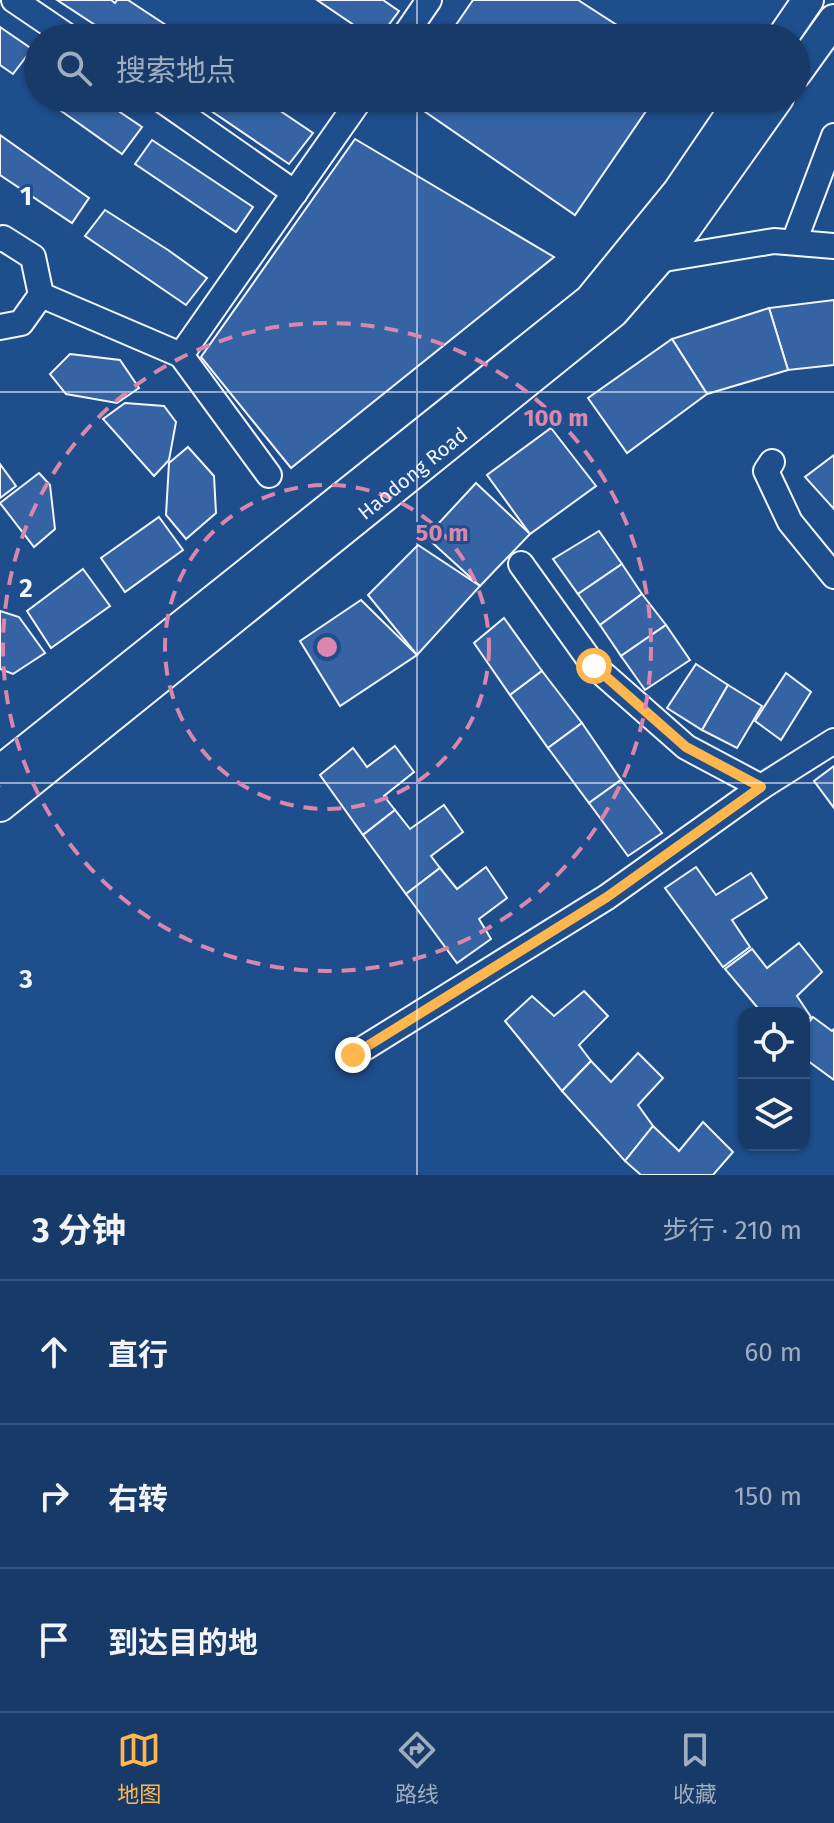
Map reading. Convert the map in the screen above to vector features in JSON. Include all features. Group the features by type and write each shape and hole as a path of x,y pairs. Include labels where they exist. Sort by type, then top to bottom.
{"main road":[{"path":"792,24 808,0"},
{"path":"810,53 834,20"},
{"name":"Haodong Road","path":"0,771 590,300 678,192 732,112"},
{"name":"Haodong Road","path":"0,806 613,312 685,229 768,112"}],"street":[{"path":"14,0 49,24"},
{"path":"413,24 429,0"},
{"path":"179,112 295,193"},
{"path":"181,355 351,112"},
{"path":"794,242 834,136"},
{"path":"0,239 33,257 41,295 21,323 0,327"},
{"path":"658,260 774,241 834,246"},
{"path":"41,295 181,355 269,475"},
{"path":"772,462 766,471 790,522 834,576"},
{"path":"521,564 594,666 686,747 761,787"},
{"path":"353,1055 607,897 761,787 834,741"}],"building":[{"path":"57,0 111,0 115,3 117,0 128,0 164,24 94,24"},
{"path":"317,0 383,0 399,11 389,24 352,24"},
{"path":"473,0 578,0 615,24 457,24"},
{"path":"0,27 24,44 24,60 13,74 0,65"},
{"path":"63,112 120,112 142,127 122,154"},
{"path":"213,112 282,112 313,133 289,164"},
{"path":"425,112 645,112 575,215"},
{"path":"0,135 89,198 72,223 0,175"},
{"path":"355,139 554,257 291,468 201,357"},
{"path":"152,140 253,207 236,232 135,164"},
{"path":"105,210 207,278 186,305 85,236"},
{"path":"834,300 834,365 788,370 769,308"},
{"path":"769,308 788,370 707,394 672,339"},
{"path":"672,339 707,394 627,453 588,398"},
{"path":"70,354 120,360 139,388 117,403 66,394 50,374"},
{"path":"125,403 164,406 176,422 169,460 154,476 103,419"},
{"path":"551,428 596,486 530,534 487,475"},
{"path":"188,447 214,476 216,513 186,539 166,515 169,463"},
{"path":"834,455 834,509 805,477"},
{"path":"0,464 16,486 0,498"},
{"path":"39,473 50,485 55,529 34,547 0,503"},
{"path":"476,483 530,534 480,586 426,537"},
{"path":"159,517 183,550 125,592 101,558"},
{"path":"599,531 622,564 578,594 553,559"},
{"path":"418,545 480,586 417,655 368,595"},
{"path":"622,564 642,594 600,625 578,594"},
{"path":"83,569 110,606 51,648 27,611"},
{"path":"642,594 666,625 621,656 600,625"},
{"path":"361,600 417,655 340,706 300,641"},
{"path":"0,611 19,617 45,653 13,674 0,669"},
{"path":"504,618 542,671 510,695 474,643"},
{"path":"666,625 690,660 645,690 621,656"},
{"path":"696,664 728,685 702,730 667,708"},
{"path":"542,671 582,723 548,748 510,695"},
{"path":"786,673 811,692 781,740 755,721"},
{"path":"728,685 762,706 737,748 702,730"},
{"path":"582,723 621,780 589,803 548,748"},
{"path":"395,746 414,772 384,796 395,810 363,835 320,775 353,748 367,767"},
{"path":"834,766 834,808 814,781"},
{"path":"621,780 662,833 628,856 589,803"},
{"path":"444,805 463,832 431,856 440,868 406,894 363,835 395,810 410,829"},
{"path":"486,867 507,898 479,919 491,939 457,963 406,894 440,868 457,889"},
{"path":"696,867 716,895 751,873 767,898 732,920 750,947 723,967 665,888"},
{"path":"799,943 822,972 797,996 804,1007 757,1007 725,969 752,949 767,968"},
{"path":"584,991 608,1016 579,1045 591,1061 562,1091 505,1021 532,996 554,1016"},
{"path":"813,1017 832,1031 834,1029 834,1080 810,1062 810,1021"},
{"path":"638,1053 663,1078 638,1105 653,1126 625,1161 562,1091 591,1061 611,1082"},
{"path":"703,1122 733,1152 713,1175 641,1175 625,1161 653,1126 679,1151"}],"route":[{"path":"353,1055 607,897 761,787 686,747 594,666"}]}
